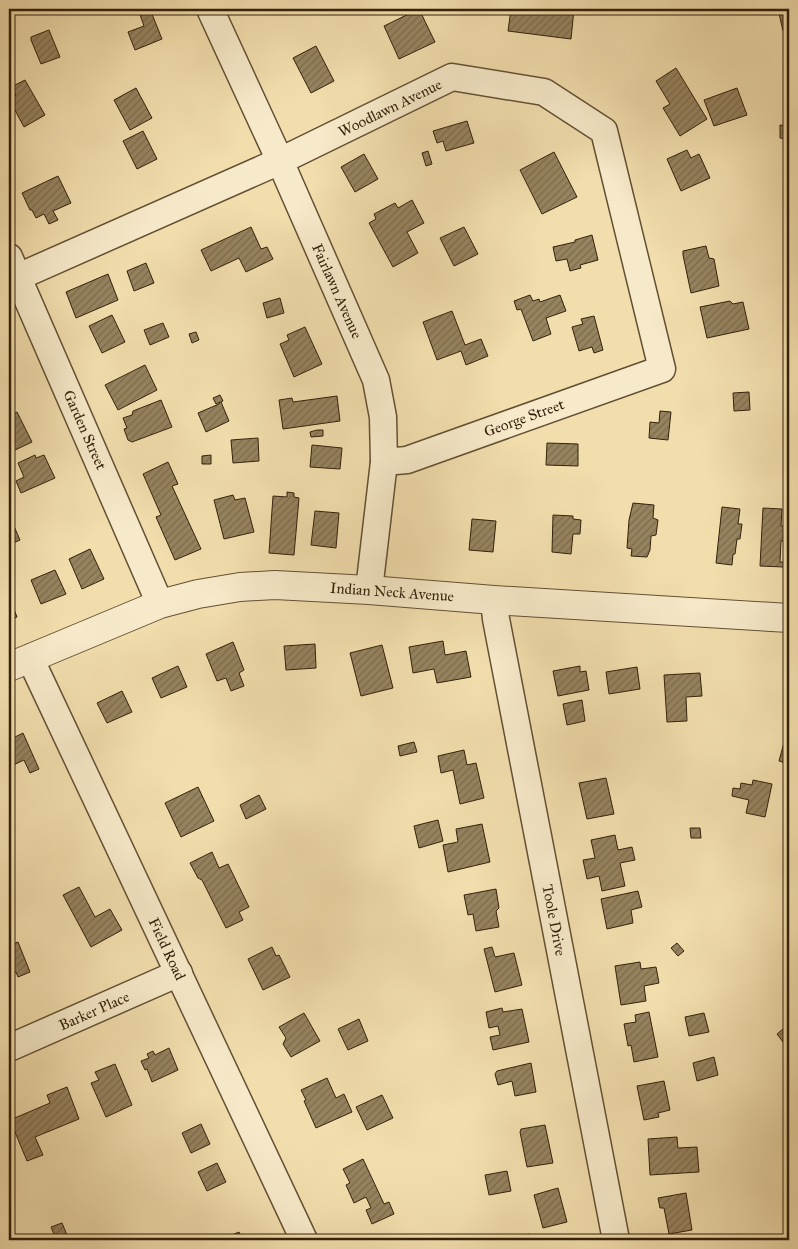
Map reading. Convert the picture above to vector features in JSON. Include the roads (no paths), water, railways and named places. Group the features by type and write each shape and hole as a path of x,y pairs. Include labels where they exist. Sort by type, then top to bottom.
{"street":[{"name":"Fairlawn Avenue","path":"210,9 280,161 376,380 383,417 384,462 369,590"},
{"name":"Woodlawn Avenue","path":"12,272 280,161 452,77 544,92 604,131 662,369"},
{"name":"Garden Street","path":"12,272 160,604"},
{"name":"George Street","path":"384,462 407,460 662,369"},
{"name":"Indian Neck Avenue","path":"19,662 160,604 198,594 240,587 275,585 369,590 494,600 789,618"},
{"name":"Toole Drive","path":"494,600 496,619 616,1240"},
{"name":"Field Road","path":"19,662 179,973 304,1240"},
{"name":"Barker Place","path":"9,1048 179,973"}]}
